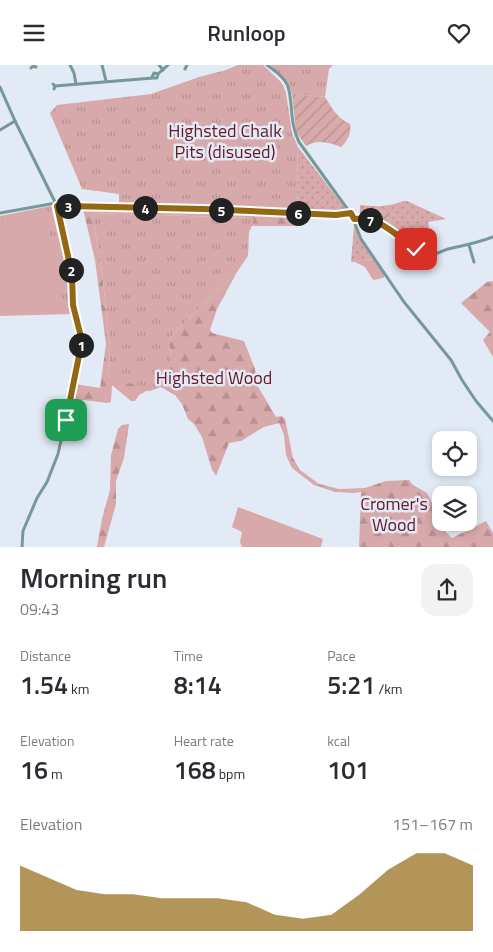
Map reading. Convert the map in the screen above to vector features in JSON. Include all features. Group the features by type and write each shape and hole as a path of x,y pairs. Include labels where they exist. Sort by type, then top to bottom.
{"street":[{"path":"70,65 76,84"},
{"path":"102,65 106,81"},
{"path":"158,65 163,70"},
{"path":"54,87 156,78 168,65"},
{"path":"268,65 287,84 295,134 351,213 361,239 404,302 451,360 476,401 493,421"},
{"path":"0,87 56,204 72,274 73,305 82,341 58,454 23,531 22,547"},
{"path":"0,130 15,121"},
{"path":"0,213 56,204 66,206 204,209 336,215 351,213"},
{"path":"354,219 364,219 384,225 408,244 430,255 493,237"},
{"path":"469,245 474,262"}],"green space":[{"name":"Highsted Chalk Pits (disused)","path":"238,65 263,65 283,85 292,133 298,147 298,212 119,205 119,194 82,189 50,113 57,105 151,94"},
{"name":"Highsted Chalk Pits (disused)","path":"270,65 333,65 329,69 325,97 292,94 288,82"},
{"path":"292,94 325,97 338,116 350,124 350,133 341,147 319,142 306,146 296,132"},
{"path":"298,147 345,208 348,213 298,212"},
{"path":"407,201 446,219 428,222 431,242 438,251 430,253 413,244 386,225 395,214 378,211 360,216 360,205 382,206"},
{"path":"51,206 68,276 72,314 0,316 0,216"},
{"path":"83,209 297,214 298,226 252,226 253,218 92,213 102,272 110,347 108,374 172,362 169,345 172,335 237,272 217,309 210,330 212,333 244,341 255,369 257,385 276,417 282,416 285,419 293,458 300,470 319,484 339,489 365,488 386,481 409,480 413,485 427,493 432,502 432,531 445,531 452,538 466,531 477,531 477,526 486,521 493,533 493,547 359,547 361,492 335,492 314,485 292,468 286,455 284,435 279,423 264,427 241,441 229,443 216,476 212,470 202,437 194,424 188,419 182,404 175,395 161,387 146,391 139,395 135,401 131,401 112,386 111,402 83,400 72,407 71,415 69,410 75,384 100,388 106,344 95,260"},
{"path":"28,211 41,219 50,236 60,272 63,314 6,314 1,310 0,225 7,216"},
{"path":"378,211 395,214 386,225 360,216"},
{"path":"92,213 254,218 249,232 248,256 237,272 172,335 169,346 172,362 163,379 155,383 144,386 111,380 108,374 110,347 102,272"},
{"path":"354,226 373,258 365,261 351,262"},
{"path":"373,258 385,276 383,278 373,280 365,267 355,262"},
{"path":"493,281 493,357 483,340 490,332 461,303 487,282"},
{"path":"129,424 124,458 116,481 116,504 104,547 97,547 110,490 111,455 118,429 122,425"},
{"path":"238,507 323,539 321,547 242,547 240,542 242,532 232,527"}],"route":[{"path":"66,420 82,341 73,305 72,274 57,206 204,209 336,215 351,213 354,219 364,219 384,225 416,249"}],"park label":[{"name":"Highsted Wood","path":"214,377"},
{"name":"Cromer's Wood","path":"394,513"}]}
